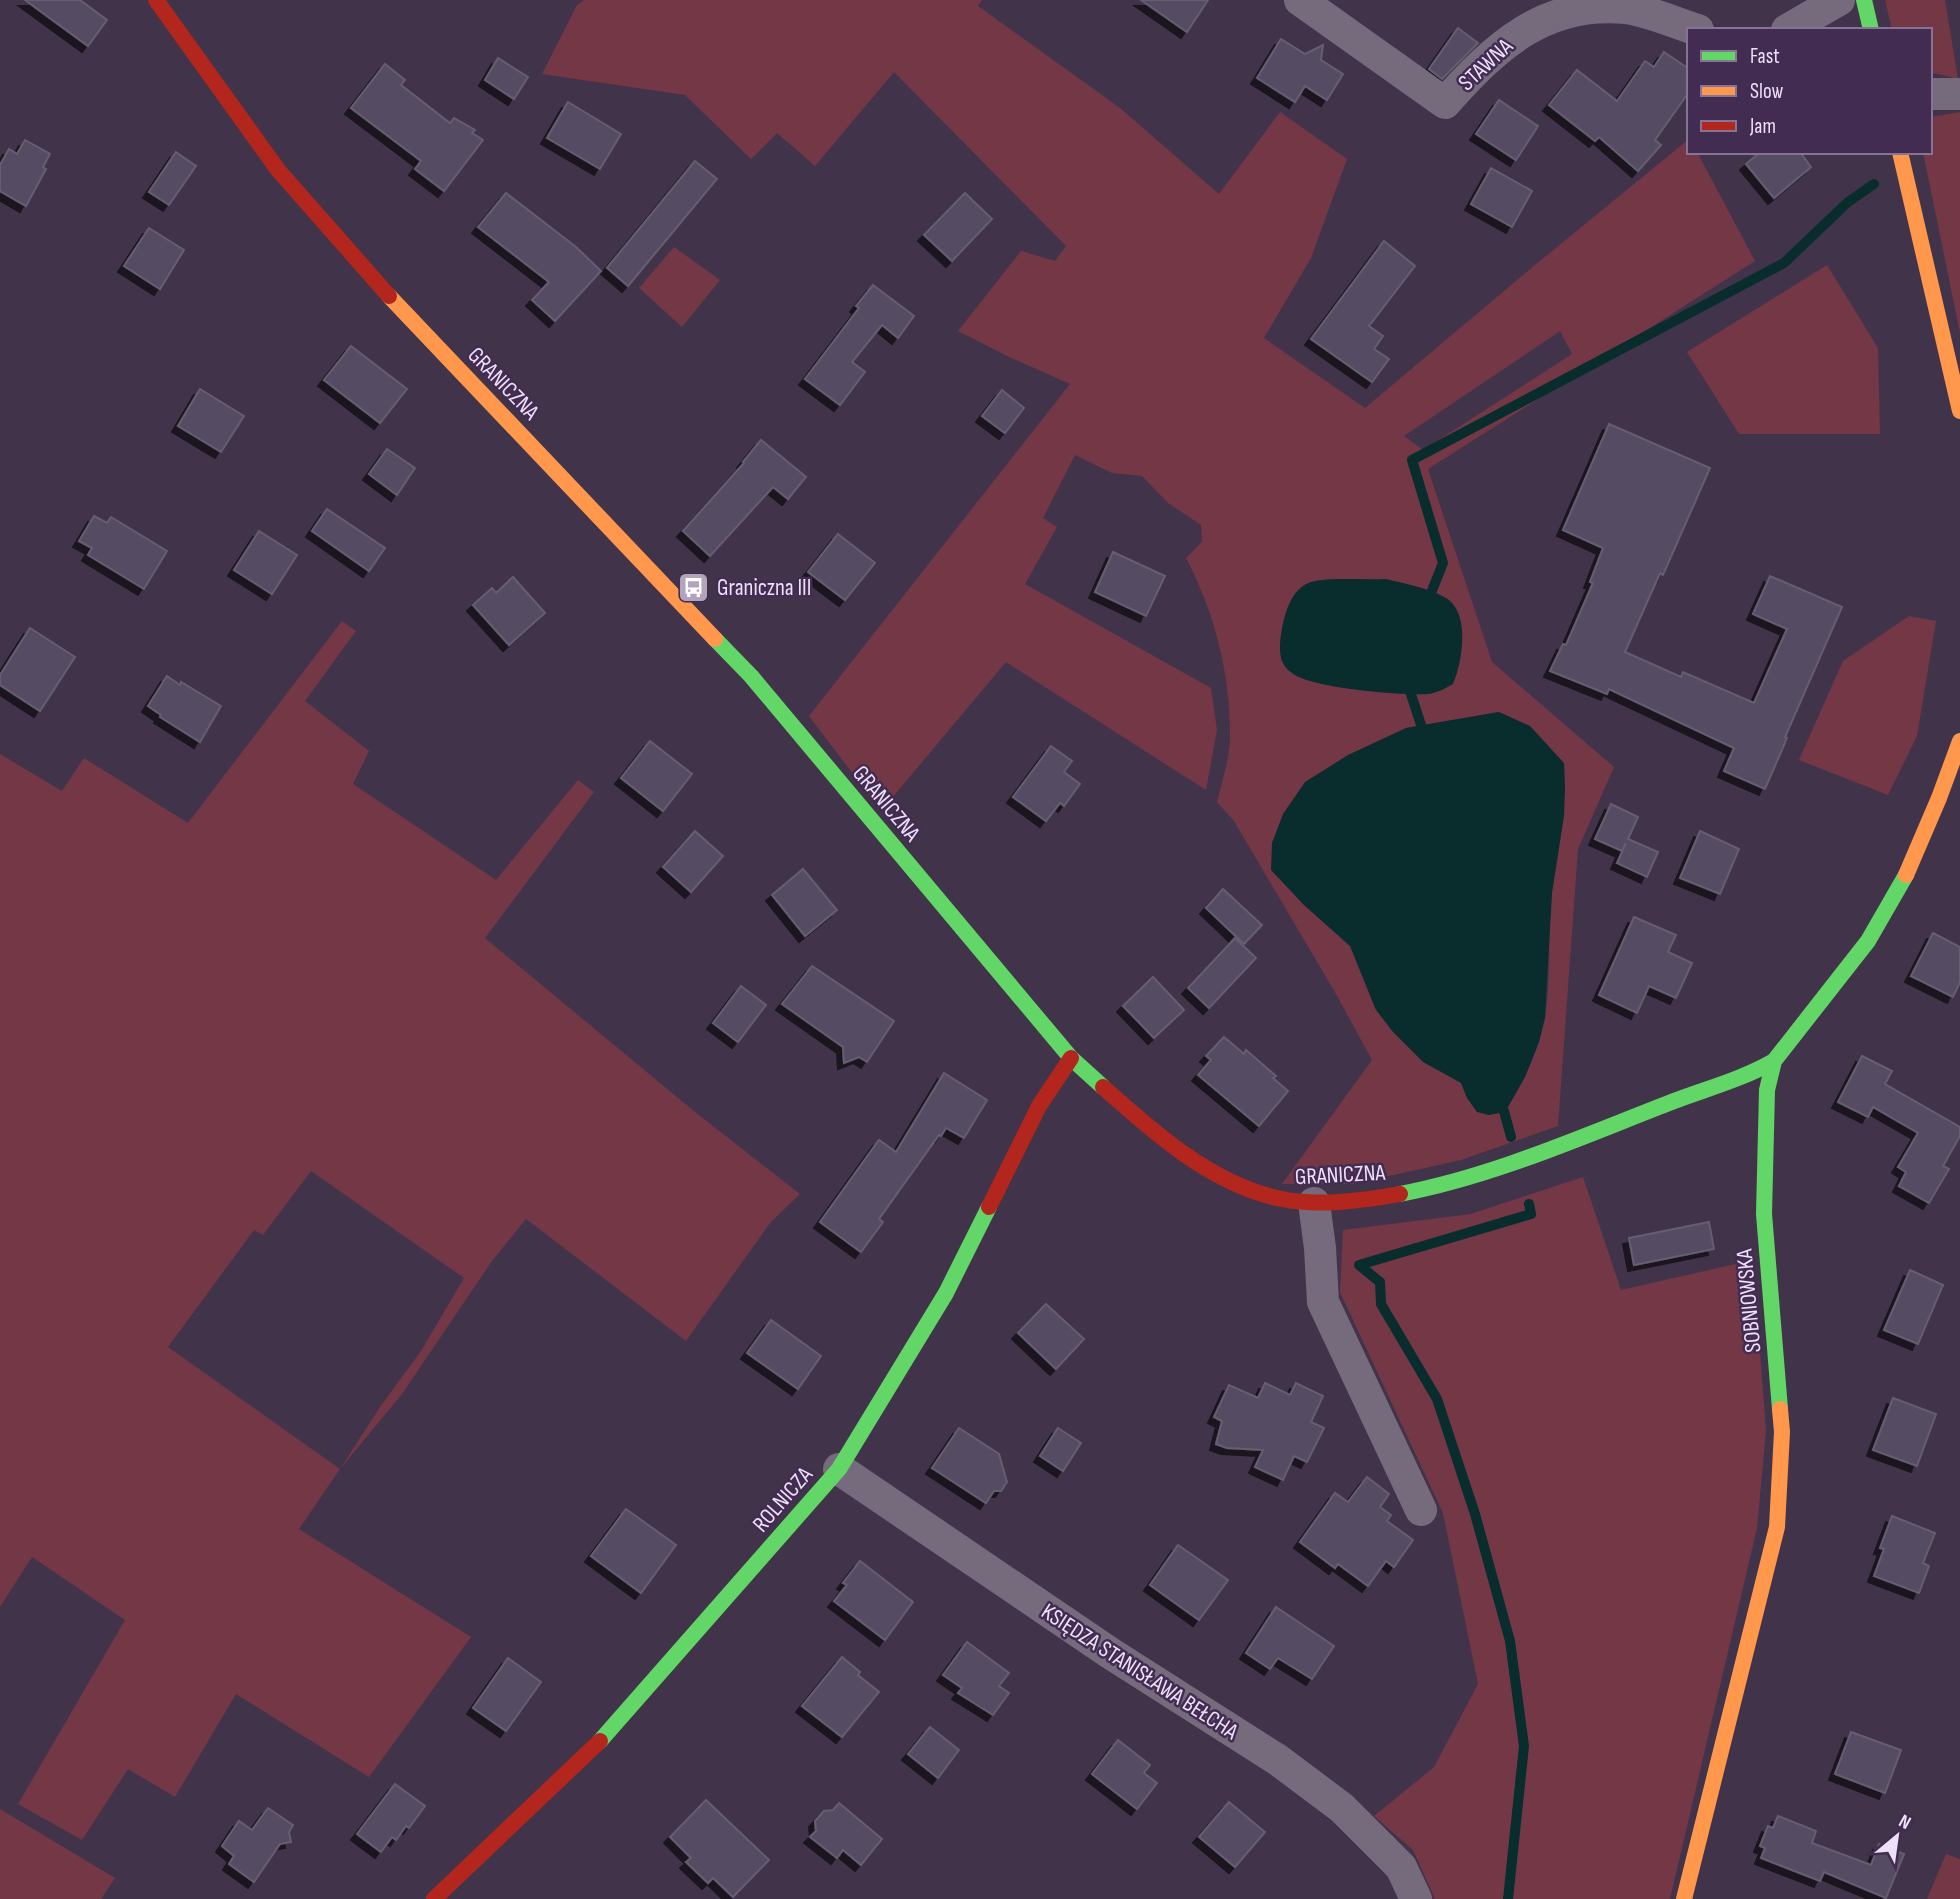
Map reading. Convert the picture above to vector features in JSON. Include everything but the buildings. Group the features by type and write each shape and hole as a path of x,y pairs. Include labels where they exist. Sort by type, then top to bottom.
{"street":[{"name":"GRANICZNA","path":"156,0 278,170 380,286 751,676 1071,1058 1126,1107 1209,1169 1267,1196 1290,1201 1314,1203 1387,1196 1443,1184 1522,1160 1675,1100 1745,1077 1774,1061"},
{"name":"STAWNA","path":"1300,0 1445,103 1476,68 1520,31 1571,9 1627,8 1692,28"},
{"path":"1790,28 1839,0"},
{"path":"1864,0 1871,28"},
{"path":"1932,94 1960,94"},
{"path":"1900,154 1960,411"},
{"name":"SOBNIOWSKA","path":"1684,1899 1777,1527 1782,1433 1764,1214 1767,1090 1774,1061 1868,942 1903,882 1940,797 1960,741"},
{"name":"ROLNICZA","path":"434,1899 608,1733 839,1469 946,1293 1039,1106 1071,1058"},
{"path":"1314,1203 1323,1302 1421,1510"},
{"name":"KSIĘDZA STANISŁAWA BEŁCHA","path":"839,1469 1299,1776 1342,1808 1401,1867 1416,1899"}],"shaded area":[{"path":"584,0 982,0 978,6 1120,108 1219,194 1280,112 1347,159 1311,258 1264,338 1365,408 1687,141 1687,154 1698,154 1755,261 1428,469 1492,662 1614,767 1578,849 1558,1126 1461,1160 1353,1184 1282,1184 1372,1060 1234,821 1217,802 1229,750 1229,710 1223,665 1212,621 1186,558 1202,542 1201,525 1168,503 1142,476 1112,473 1075,455 1043,518 1057,527 1025,584 1211,688 1217,730 1206,790 1006,662 881,811 809,716 1070,384 958,331 1021,251 1055,261 1066,246 894,72 815,166 777,133 751,159 685,95 542,74 577,5","holes":["1560,331 1572,354 1423,450 1404,436","1386,579 1421,588 1450,601 1431,694 1336,687 1281,661 1280,641 1284,618","1498,712 1564,763 1562,812 1551,907 1545,1019 1529,1067 1505,1112 1467,1098 1461,1083 1376,1010 1350,946 1303,904 1406,728"]},
{"path":"1885,0 1945,0 1958,79 1932,72 1932,28 1892,28"},
{"path":"1960,112 1960,333 1923,154 1932,154 1932,117"},
{"path":"674,247 720,280 682,327 639,288"},
{"path":"1827,265 1878,348 1880,434 1739,434 1687,352"},
{"path":"1386,579 1436,593 1449,600 1456,608 1460,617 1462,640 1453,684 1428,694 1399,694 1317,683 1288,669 1281,656 1281,635 1286,612 1298,591 1318,580"},
{"path":"1909,616 1936,621 1917,736 1888,795 1799,760 1843,661"},
{"path":"342,621 356,631 305,701 369,751 353,784 496,880 578,780 594,792 485,938 695,1112 800,1194 770,1223 686,1341 526,1219 492,1261 402,1394 340,1469 299,1529 471,1637 369,1777 236,1694 175,1797 128,1769 82,1840 18,1804 125,1620 32,1557 0,1607 0,754 62,791 84,758 188,823","holes":["311,1171 464,1278 421,1351 380,1407 340,1469 168,1347 254,1230 263,1235"]},
{"path":"1499,712 1530,726 1564,763 1565,789 1564,816 1552,893 1545,1017 1539,1042 1525,1077 1505,1112 1489,1115 1477,1112 1461,1083 1423,1062 1393,1032 1376,1010 1350,946 1303,904 1271,870 1272,843 1283,814 1305,782 1348,755 1406,728"},
{"path":"1583,1177 1621,1290 1753,1260 1766,1431 1757,1528 1670,1899 1435,1899 1413,1850 1374,1816 1434,1767 1478,1684 1443,1513 1340,1292 1343,1230 1471,1214"},
{"path":"0,1809 115,1878 101,1899 0,1899"},
{"path":"1946,1854 1960,1859 1960,1899 1927,1899"}],"waterway":[{"path":"1427,603 1443,563 1412,460 1784,263 1848,202 1874,184"},
{"path":"1407,682 1425,737"},
{"path":"1501,1100 1511,1137"},
{"path":"1508,1899 1524,1746 1510,1641 1475,1514 1437,1399 1381,1304 1380,1282 1359,1265 1531,1214 1529,1204"}],"traffic: fast":[{"path":"1864,0 1871,28"},
{"path":"715,639 751,676 1071,1058 1103,1087"},
{"path":"1780,1409 1764,1214 1767,1090 1774,1061 1868,941 1906,875"},
{"path":"1400,1194 1469,1177 1537,1154 1736,1079 1774,1061"},
{"path":"600,1741 839,1469 946,1293 989,1207"}],"traffic: slow":[{"path":"1900,154 1960,411"},
{"path":"389,296 715,639"},
{"path":"1906,875 1960,741"},
{"path":"1684,1899 1777,1527 1782,1432 1780,1409"}],"traffic: jam":[{"path":"156,0 278,170 389,296"},
{"path":"989,1207 1039,1106 1071,1058"},
{"path":"1103,1087 1183,1153 1228,1181 1252,1191 1292,1201 1323,1203 1400,1194"},
{"path":"434,1899 600,1741"}],"place":[{"name":"Graniczna III","path":"694,587"}]}
